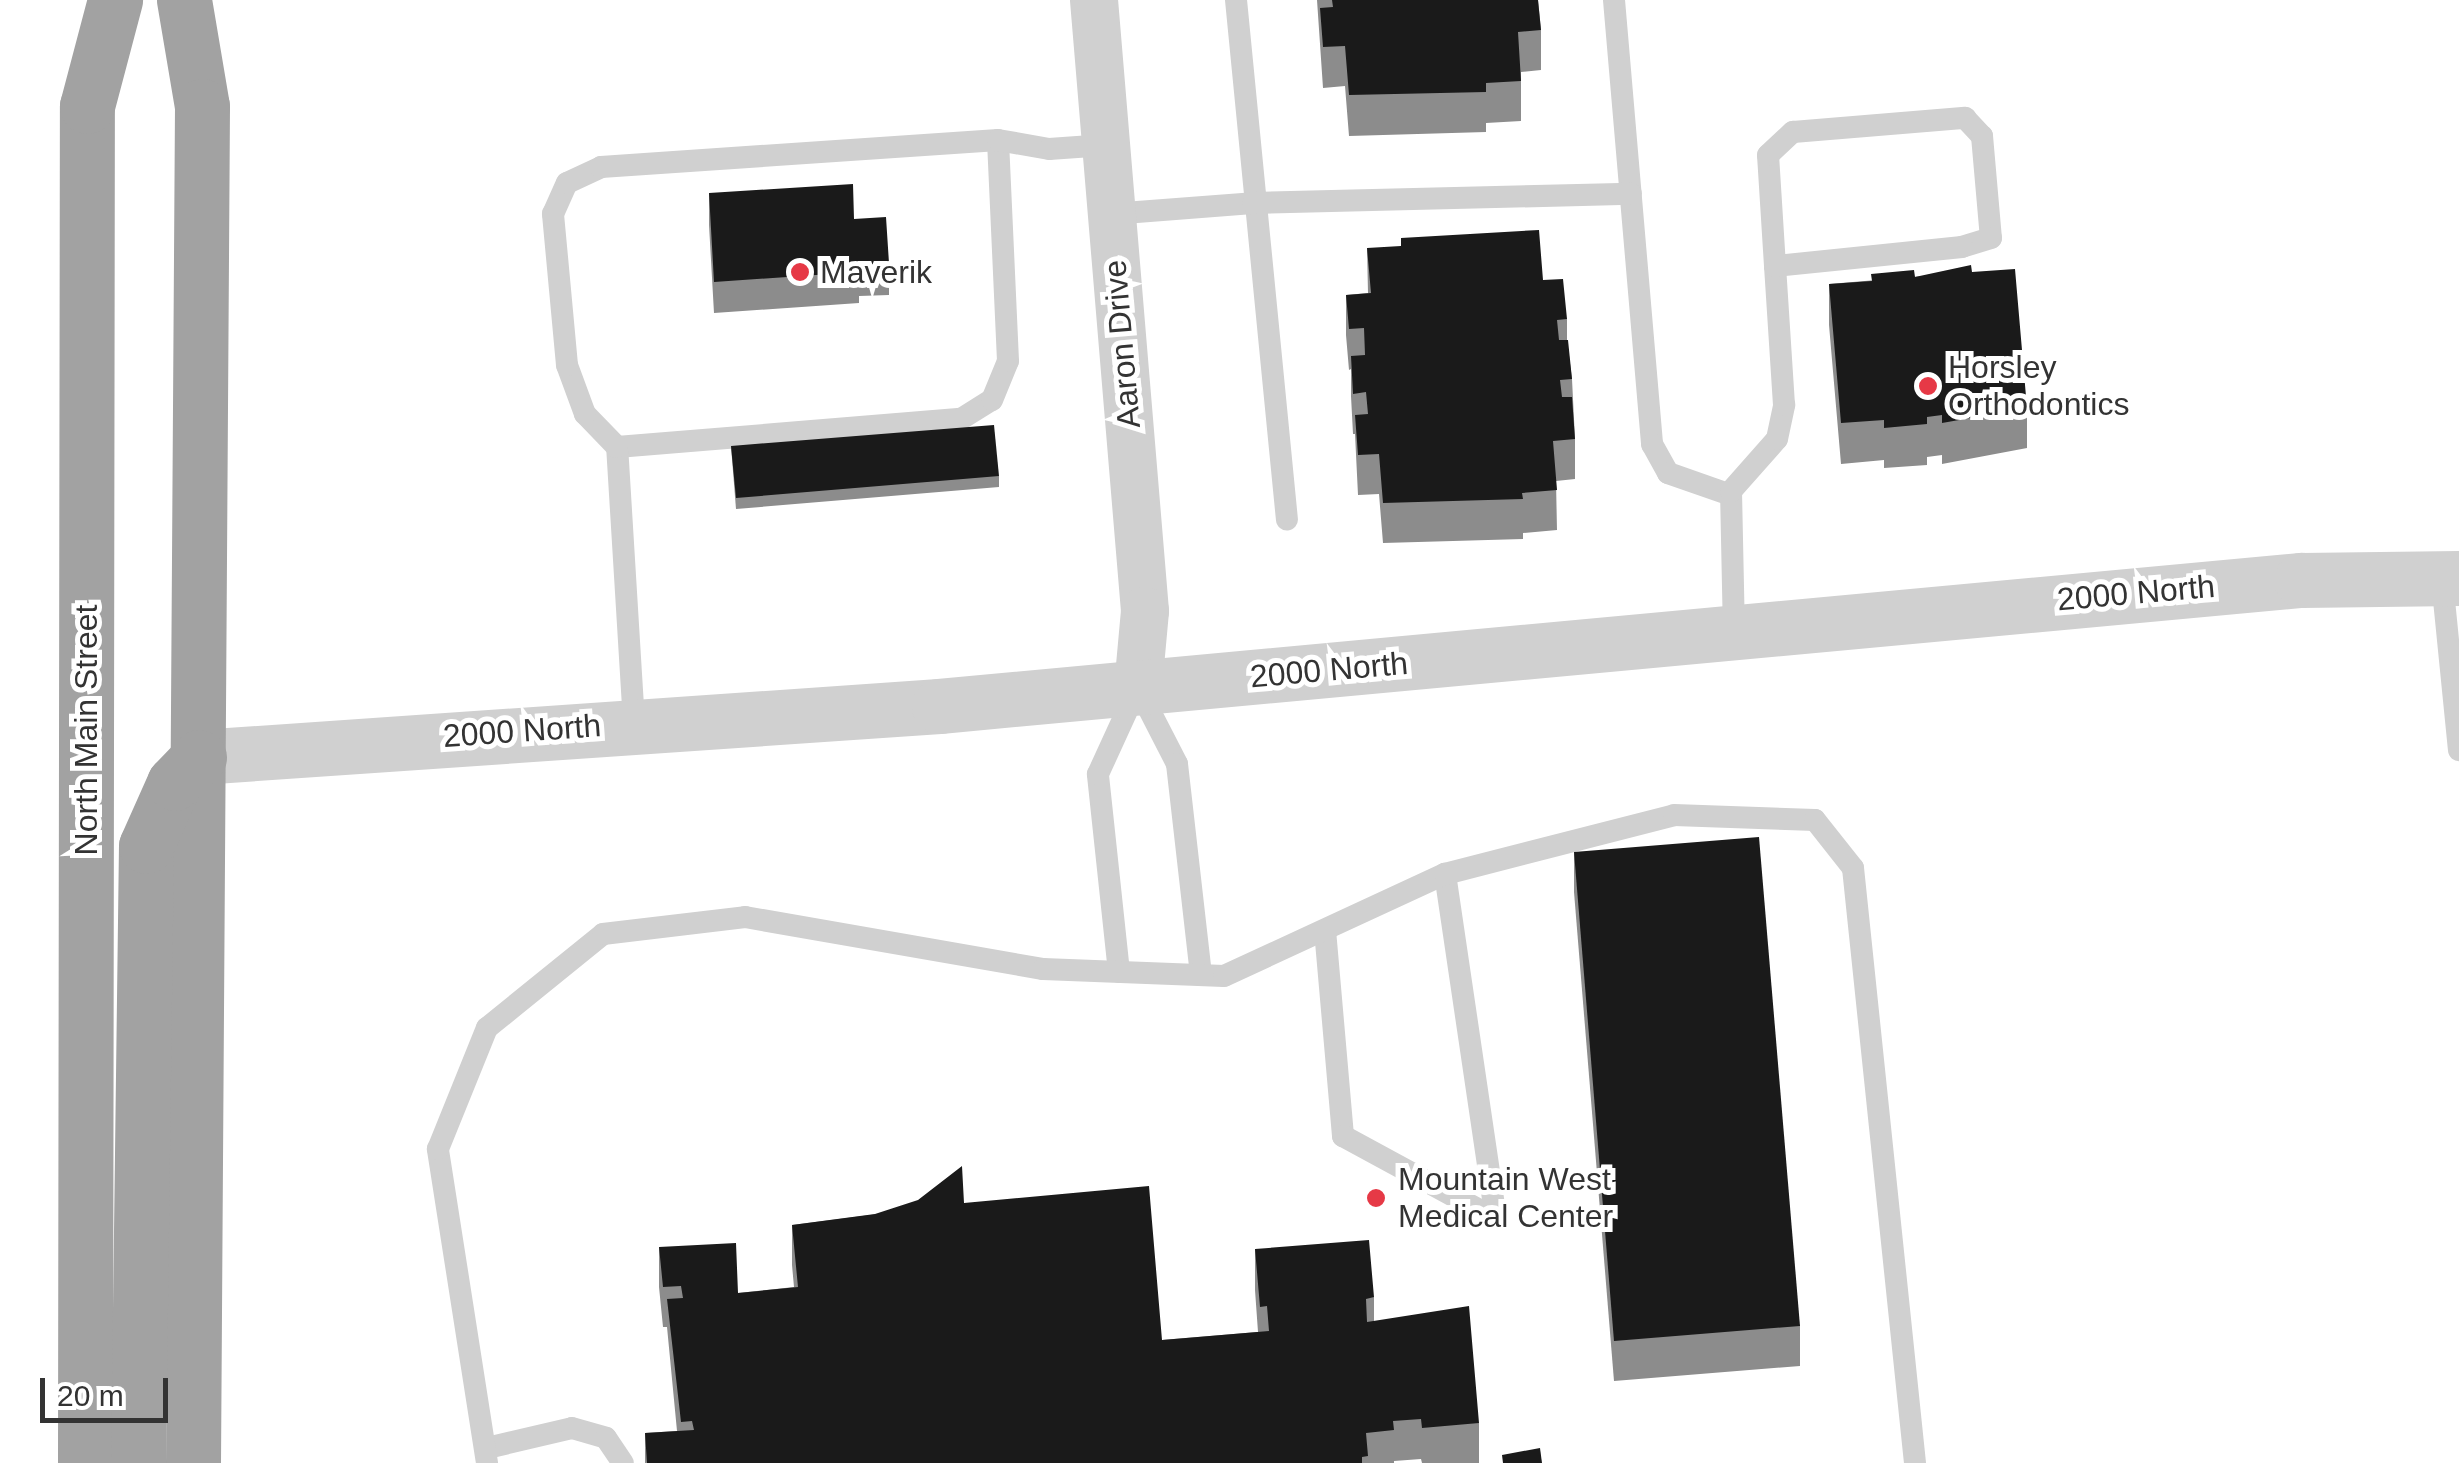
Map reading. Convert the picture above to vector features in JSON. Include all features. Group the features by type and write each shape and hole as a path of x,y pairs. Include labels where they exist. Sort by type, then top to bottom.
{"highway":[{"name":"North Main Street","path":"85,1463 87,106 115,0"},
{"path":"184,0 202,106 193,1463"},
{"path":"138,1463 143,874 150,829 174,783 199,756"}],"street":[{"name":"Aaron Drive","path":"1094,0 1145,611 1138,688"},
{"name":"2000 North","path":"199,756 1138,688 1734,634 1888,614 2281,581 2450,579"}],"lane":[{"path":"1236,0 1287,520"},
{"path":"1614,0 1652,444 1668,473 1731,495"},
{"path":"1734,634 1728,566 1731,495 1777,440 1784,406 1775,266 1768,155 1794,132 1965,118 1982,136 1990,238 1962,248 1775,266"},
{"path":"617,447 962,420 992,400 1008,361 998,140"},
{"path":"634,722 617,447 585,414 567,365 554,214 567,183 601,166 998,140 1049,150 1106,145"},
{"path":"1111,214 1253,203 1631,194"},
{"path":"2450,579 2459,750"},
{"path":"1118,972 1098,774 1138,688"},
{"path":"1138,688 1178,764 1201,975"},
{"path":"623,1463 606,1438 572,1428 487,1456 438,1149 487,1028 603,934 745,917 1043,968 1224,976 1444,874 1674,814 1815,820 1852,868 1914,1463"},
{"path":"1325,930 1343,1136 1496,1219 1444,874"}],"building":[{"path":"1332,0 1538,0 1541,30 1518,32 1521,81 1486,83 1486,92 1349,95 1345,46 1323,47 1320,8 1333,7"},
{"name":"Maverik","path":"853,184 854,219 886,217 889,263 858,265 859,272 714,282 709,193"},
{"path":"1539,230 1543,280 1563,279 1567,319 1557,320 1559,340 1568,340 1572,379 1560,380 1562,397 1572,397 1575,439 1553,441 1557,490 1522,493 1523,499 1383,503 1379,454 1358,455 1355,415 1368,414 1366,392 1353,394 1351,356 1365,355 1364,328 1349,329 1346,295 1371,293 1367,248 1401,246 1401,238"},
{"name":"Horsley Orthodontics","path":"1971,265 1972,272 2015,269 2027,408 1942,423 1942,415 1927,417 1927,424 1884,428 1884,420 1841,423 1829,284 1872,281 1871,274 1914,270 1915,277"},
{"path":"994,425 999,476 736,498 731,446"},
{"path":"1759,837 1800,1326 1614,1341 1574,852"},
{"path":"962,1166 964,1203 1149,1186 1162,1340 1269,1331 1267,1306 1260,1307 1255,1249 1369,1240 1374,1297 1366,1299 1367,1322 1469,1306 1479,1423 1422,1428 1421,1419 1393,1421 1394,1430 1366,1433 1368,1456 1362,1457 1362,1463 647,1463 645,1433 694,1430 692,1421 681,1422 667,1299 683,1298 681,1286 663,1287 659,1247 736,1243 738,1293 798,1287 792,1225 875,1214 918,1200"},
{"path":"1540,1448 1542,1463 1503,1463 1502,1455"}],"place":[{"name":"Maverik","path":"800,272"},
{"name":"Horsley Orthodontics","path":"1928,386"},
{"name":"Mountain West Medical Center","path":"1376,1198"}]}
